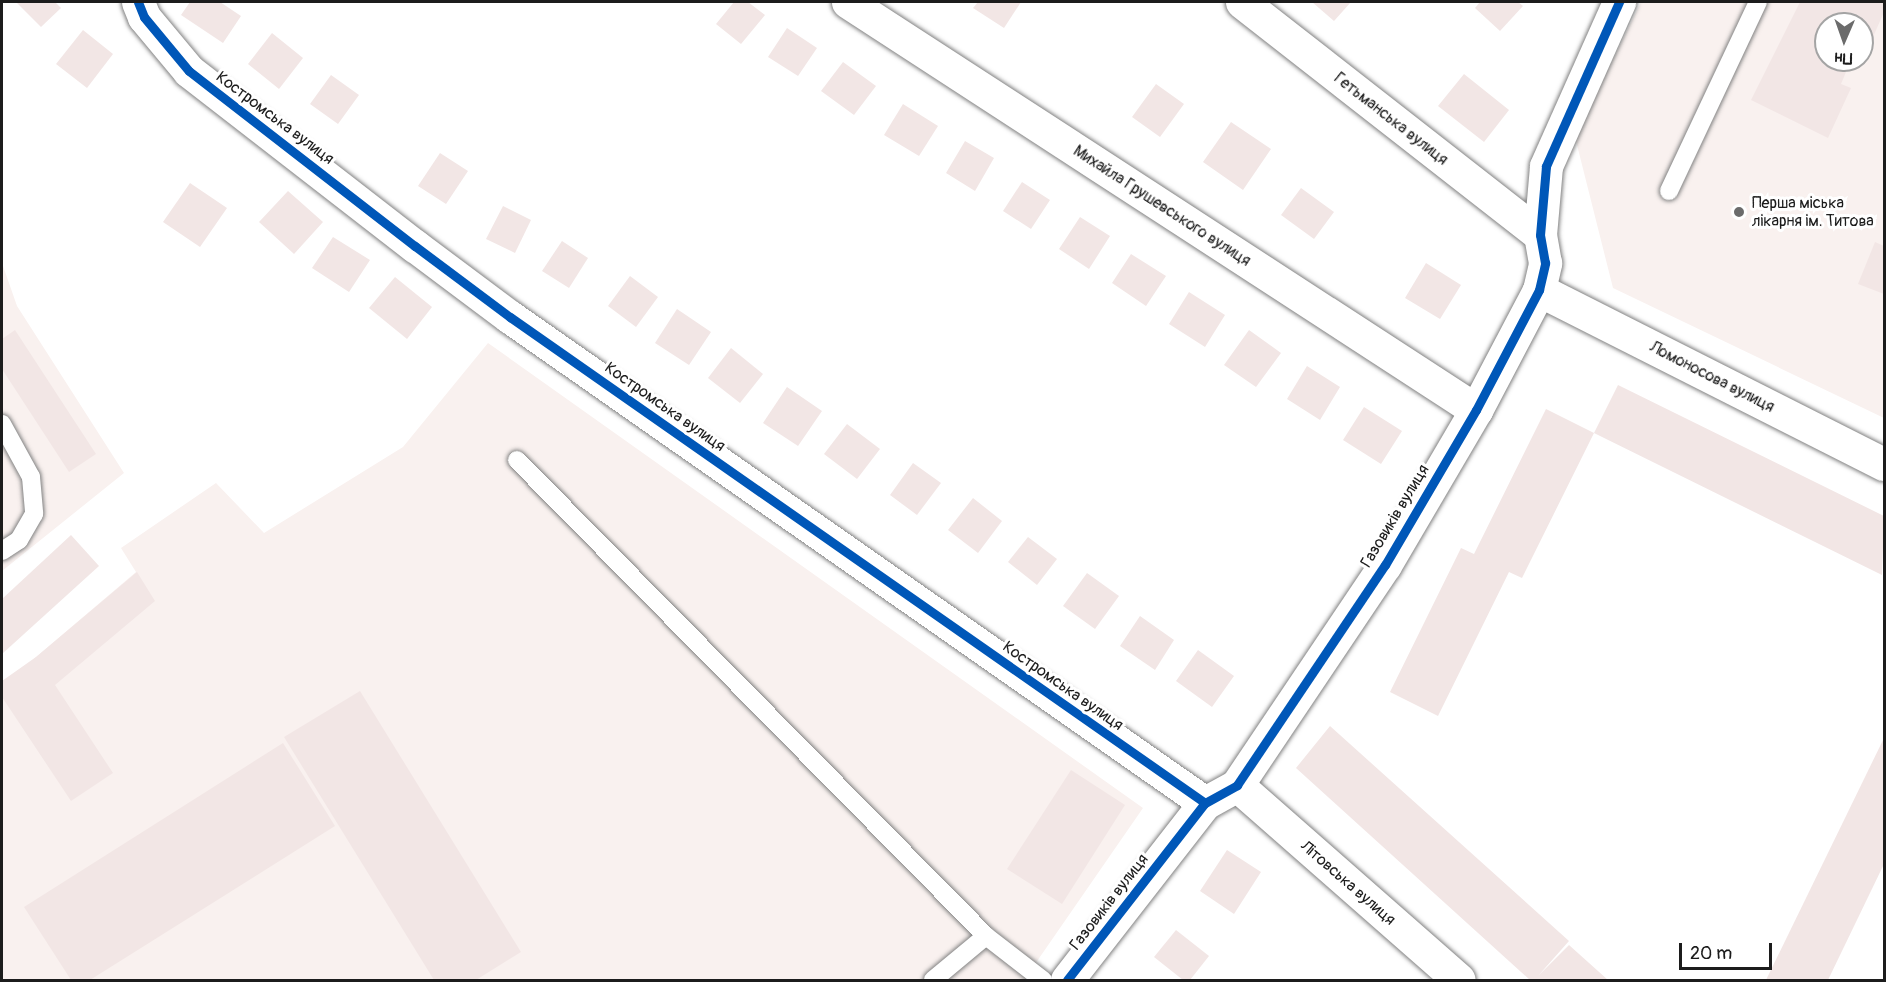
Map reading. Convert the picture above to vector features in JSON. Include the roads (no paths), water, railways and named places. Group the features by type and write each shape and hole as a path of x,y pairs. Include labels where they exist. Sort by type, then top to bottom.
{"street":[{"name":"Костромська вулиця","path":"138,2 144,17 189,70 414,246 510,317 1205,803"},
{"name":"Михайла Грушевського вулиця","path":"848,2 1476,410"},
{"name":"Гетьманська вулиця","path":"1242,2 1540,235"},
{"name":"Газовиків вулиця","path":"1067,981 1205,803 1237,785 1385,565 1476,410 1539,291 1545,263 1540,235 1546,166 1619,2"},
{"name":"Ломоносова вулиця","path":"1539,291 1884,464"},
{"name":"Літовська вулиця","path":"1237,785 1459,981"}],"lane":[{"path":"1669,191 1758,2"},
{"path":"2,424 31,477 34,514 19,540 2,552"},
{"path":"517,460 986,936 1043,981"},
{"path":"933,981 986,936"}],"place":[{"name":"Перша міська лікарня ім. Титова","path":"1739,212"}]}
